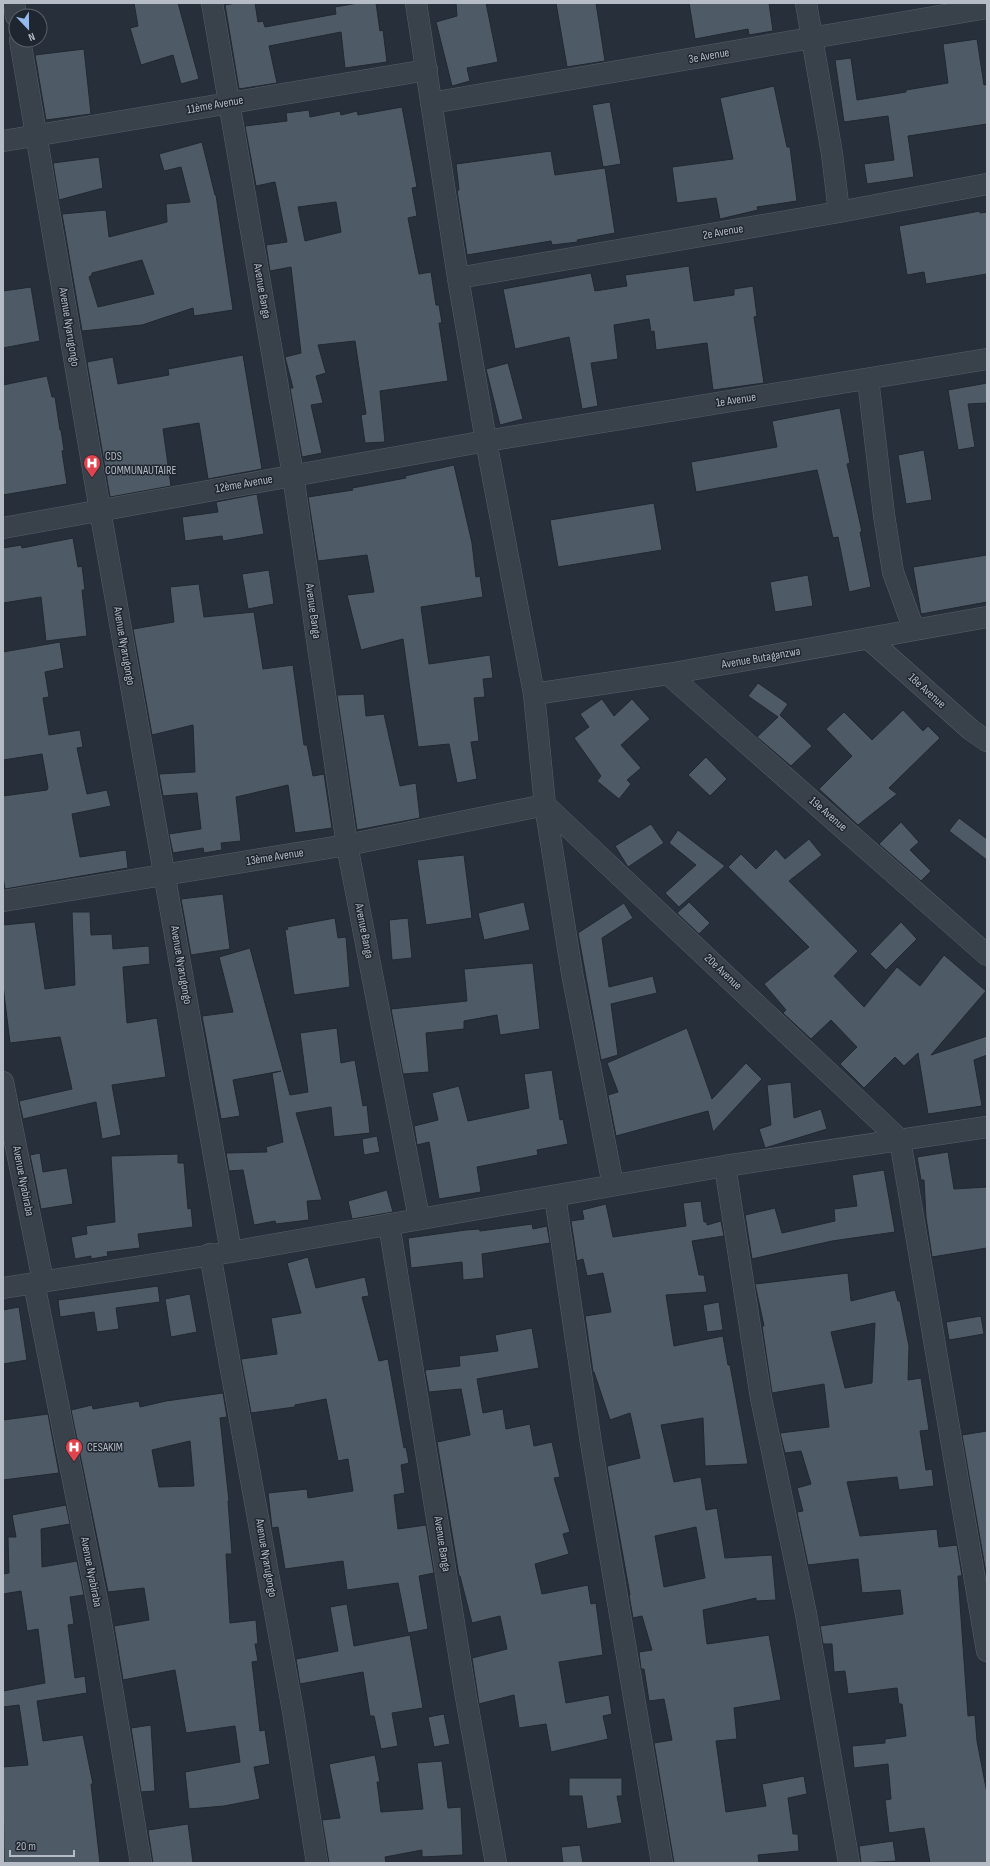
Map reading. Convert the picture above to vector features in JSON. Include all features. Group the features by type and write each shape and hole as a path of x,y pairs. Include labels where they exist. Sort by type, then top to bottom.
{"street":[{"name":"Avenue Banga","path":"212,3 293,475 347,845 419,1218"},
{"path":"416,3 458,278 486,441 534,694 545,805 572,973 613,1185"},
{"path":"806,3 831,148 839,212"},
{"name":"3e Avenue","path":"431,103 987,8"},
{"name":"Avenue Nyarugongo","path":"21,48 100,510 166,876 231,1252"},
{"name":"11ème Avenue","path":"3,142 37,135 427,70"},
{"name":"2e Avenue","path":"458,278 839,212 987,184"},
{"name":"1e Avenue","path":"486,441 987,359"},
{"path":"868,379 883,508 893,572 914,630"},
{"name":"12ème Avenue","path":"3,528 486,441"},
{"name":"Avenue Butaganzwa","path":"534,694 668,674 987,617"},
{"name":"18e Avenue","path":"869,639 971,730 987,741"},
{"name":"19e Avenue","path":"668,674 987,955"},
{"name":"13ème Avenue","path":"3,901 166,876 347,845 545,805"},
{"name":"20e Avenue","path":"545,805 900,1140"},
{"name":"Avenue Nyabiraba","path":"3,1082 38,1282 100,1616 141,1863"},
{"path":"3,1288 210,1254 231,1252 419,1218 725,1166 987,1127"},
{"path":"900,1140 987,1651"},
{"path":"725,1166 761,1398 806,1614 849,1863"},
{"path":"555,1196 591,1443 662,1863"},
{"name":"Avenue Banga","path":"389,1224 466,1697 496,1863"},
{"name":"Avenue Nyarugongo","path":"210,1254 293,1711 317,1863"}],"building":[{"path":"134,3 178,3 199,79 181,84 173,55 141,65 130,28 138,26"},
{"path":"236,3 255,3 258,22 263,21 265,27 336,14 335,7 358,3 376,3 380,31 383,30 387,62 345,68 341,32 269,46 277,83 239,89 225,5"},
{"path":"456,3 486,3 498,62 467,68 470,81 452,86 436,22 457,16"},
{"path":"556,3 596,3 605,61 567,67"},
{"path":"689,3 769,3 773,31 749,35 748,29 695,39"},
{"path":"977,39 984,85 987,84 987,124 908,136 914,177 867,184 864,164 894,160 888,116 844,122 835,60 851,58 857,100 948,83 943,44"},
{"path":"84,49 91,114 46,120 35,55"},
{"path":"774,86 787,147 790,147 797,201 757,207 758,210 720,219 716,198 677,203 672,167 733,159 720,98"},
{"path":"610,102 621,164 603,167 592,105"},
{"path":"402,107 417,187 412,188 417,216 408,218 419,274 431,272 436,305 439,305 442,323 439,323 448,381 380,391 385,442 365,443 361,415 366,414 355,341 318,345 326,373 316,376 323,403 311,405 322,453 302,457 290,388 293,388 285,357 301,353 291,267 270,271 266,245 287,242 275,182 256,186 245,126 287,121 286,113 309,110 310,117 340,111 341,115 357,111 358,115","holes":["336,202 341,232 305,241 298,207"]},
{"path":"202,142 216,195 233,310 194,316 193,308 142,325 82,331 62,214 106,210 109,237 167,222 166,204 190,202 181,167 164,171 159,154","holes":["142,260 154,294 98,307 89,277 92,273"]},
{"path":"551,151 555,175 605,168 615,233 577,240 578,242 552,245 551,241 467,255 457,191 459,190 456,164"},
{"path":"99,157 103,188 59,200 53,163"},
{"path":"980,211 980,213 987,212 987,274 926,284 924,272 907,275 899,226"},
{"path":"689,266 694,301 734,295 734,289 753,286 757,316 754,317 764,383 713,390 707,343 656,350 654,331 651,332 649,319 614,325 618,359 591,363 598,406 582,409 569,337 515,349 503,289 591,273 595,291 627,286 625,275"},
{"path":"31,287 40,341 3,348 3,291"},
{"path":"243,355 262,469 208,479 199,423 163,429 171,486 110,497 87,362 113,357 118,384 169,375 168,369"},
{"path":"508,363 523,419 500,425 486,369"},
{"path":"47,376 52,397 55,397 64,450 62,451 67,484 3,495 3,385"},
{"path":"987,383 987,403 968,404 975,447 958,450 948,390"},
{"path":"840,408 850,463 847,464 862,532 860,532 871,587 849,592 838,537 833,538 817,470 696,492 691,462 777,447 772,421"},
{"path":"924,450 932,500 906,504 898,455"},
{"path":"454,465 472,543 476,577 480,576 483,597 421,607 429,664 490,655 493,678 483,679 485,697 474,698 479,741 471,742 477,779 457,783 449,744 418,747 403,639 361,650 347,595 374,592 367,555 318,561 308,497 353,490 352,488 406,478 405,476"},
{"path":"257,494 264,534 223,541 222,536 185,541 182,517 218,512 216,502"},
{"path":"654,503 662,550 558,567 550,520"},
{"path":"73,538 78,567 82,566 85,590 82,590 87,636 46,641 41,597 3,603 3,548 21,545 22,548"},
{"path":"987,555 987,602 921,614 913,567"},
{"path":"269,570 274,604 248,609 242,574"},
{"path":"808,575 813,606 775,612 770,582"},
{"path":"199,584 204,617 254,612 263,669 293,665 304,745 307,745 313,776 324,774 332,828 295,833 288,785 236,797 241,841 221,843 222,850 204,853 203,848 173,853 169,834 201,829 197,793 163,796 159,774 195,772 193,725 152,735 133,629 174,622 170,587"},
{"path":"60,642 64,668 45,672 49,697 43,698 49,735 80,730 83,747 77,748 87,794 107,790 111,806 72,814 80,857 126,850 128,868 5,889 3,877 3,796 47,790 48,788 42,754 3,760 3,652"},
{"path":"758,683 788,704 780,715 812,746 791,766 757,737 778,717 748,696"},
{"path":"364,694 366,716 384,714 400,786 416,783 420,818 357,830 337,695"},
{"path":"602,699 614,716 632,699 650,719 621,745 641,768 627,780 631,784 619,799 597,781 601,776 574,738 589,727 580,714"},
{"path":"903,710 923,731 928,726 940,738 889,788 897,794 858,825 819,789 852,756 826,729 844,712 872,740"},
{"path":"706,757 727,779 710,796 688,775"},
{"path":"959,818 987,839 987,860 949,831"},
{"path":"901,822 919,842 910,850 931,871 921,881 879,844"},
{"path":"651,824 664,843 628,867 615,846"},
{"path":"678,830 725,866 679,907 665,893 696,865 669,843"},
{"path":"809,839 822,855 789,881 858,951 834,976 864,1007 897,967 920,986 944,955 986,991 931,1055 987,1036 987,1055 974,1060 982,1106 928,1114 918,1053 904,1066 895,1057 864,1088 840,1064 857,1047 831,1020 811,1039 783,1013 786,1010 764,984 809,947 728,867 741,854 756,869 776,849 785,859"},
{"path":"464,855 472,918 426,925 417,860"},
{"path":"223,894 230,949 191,955 181,899"},
{"path":"524,902 530,930 484,940 478,913"},
{"path":"689,902 710,923 699,934 677,913"},
{"path":"624,903 633,918 602,938 609,987 653,976 657,993 611,1004 618,1055 601,1060 578,933"},
{"path":"72,912 90,912 91,935 112,934 113,949 149,946 150,964 123,967 127,1023 157,1018 166,1077 112,1085 121,1135 102,1139 96,1102 23,1119 19,1101 72,1089 60,1037 10,1043 3,985 3,925 35,922 45,989 75,985"},
{"path":"335,918 338,938 346,937 350,987 294,995 285,930 288,929 287,927"},
{"path":"408,918 412,958 392,960 389,920"},
{"path":"901,922 917,939 886,970 870,954"},
{"path":"250,948 290,1095 308,1092 300,1033 337,1028 341,1063 355,1060 363,1106 367,1105 370,1133 334,1137 331,1107 296,1113 322,1200 307,1201 309,1220 276,1224 275,1221 254,1225 243,1170 229,1171 226,1153 267,1152 266,1147 283,1142 272,1073 281,1071 233,1080 240,1116 221,1119 202,1016 233,1012 219,957"},
{"path":"533,963 540,1029 500,1035 497,1015 464,1021 464,1029 426,1033 429,1072 403,1074 391,1009 467,1001 464,969"},
{"path":"687,1028 712,1099 746,1063 762,1079 713,1132 708,1111 616,1136 608,1095 618,1092 607,1063"},
{"path":"552,1070 560,1120 563,1119 568,1144 537,1150 538,1155 477,1167 481,1192 439,1199 429,1142 417,1145 414,1126 438,1120 432,1093 459,1086 468,1121 529,1108 524,1074"},
{"path":"791,1082 794,1118 821,1109 827,1129 765,1148 759,1129 771,1125 767,1085"},
{"path":"377,1136 380,1152 364,1155 362,1139"},
{"path":"948,1152 954,1189 987,1187 987,1248 932,1257 926,1217 924,1180 921,1180 917,1157"},
{"path":"40,1153 43,1172 67,1168 73,1204 41,1209 30,1155"},
{"path":"178,1154 178,1163 184,1163 188,1209 191,1208 193,1227 138,1234 140,1248 107,1252 108,1256 91,1259 91,1256 75,1259 71,1237 87,1234 86,1226 115,1222 111,1156"},
{"path":"884,1170 895,1232 832,1241 752,1259 745,1215 775,1208 782,1233 835,1221 834,1209 857,1206 852,1175"},
{"path":"387,1190 393,1212 352,1219 348,1201"},
{"path":"701,1201 704,1222 707,1222 707,1225 721,1221 724,1236 692,1241 699,1275 704,1275 707,1292 666,1295 674,1346 723,1336 728,1365 730,1365 748,1464 705,1466 703,1418 661,1425 674,1482 701,1477 706,1510 717,1508 725,1558 772,1555 776,1600 756,1601 756,1598 703,1610 707,1644 769,1635 781,1700 734,1708 737,1739 716,1741 726,1812 766,1806 762,1784 804,1776 807,1794 788,1798 793,1834 798,1834 799,1851 758,1855 759,1863 674,1863 654,1743 672,1740 664,1699 649,1701 644,1669 641,1669 639,1652 652,1650 642,1616 633,1618 607,1466 640,1458 630,1413 610,1420 593,1372 585,1316 611,1312 603,1273 587,1276 583,1259 577,1261 571,1221 584,1219 582,1210 606,1204 613,1237 686,1226 683,1203","holes":["696,1527 705,1578 664,1587 655,1536"]},
{"path":"532,1224 533,1229 547,1226 550,1243 482,1254 484,1278 463,1280 462,1262 411,1268 408,1238 466,1230 479,1229 480,1231"},
{"path":"308,1257 316,1288 365,1277 369,1296 362,1297 379,1361 388,1359 404,1448 406,1447 409,1463 401,1465 405,1493 394,1495 398,1529 426,1525 434,1573 419,1576 428,1629 408,1633 398,1583 347,1590 343,1561 285,1569 278,1527 272,1528 268,1493 307,1489 308,1498 353,1491 348,1459 338,1461 326,1399 295,1405 295,1407 251,1413 241,1359 277,1354 271,1318 301,1313 287,1263"},
{"path":"848,1273 851,1301 895,1290 898,1301 900,1301 909,1346 908,1380 921,1378 929,1430 920,1431 926,1470 932,1469 934,1486 899,1490 897,1477 847,1482 860,1536 937,1529 939,1547 957,1545 962,1576 958,1576 968,1716 975,1715 977,1741 987,1793 987,1863 930,1863 924,1828 889,1833 885,1800 891,1799 888,1764 854,1768 852,1746 885,1743 885,1739 906,1736 902,1704 899,1704 897,1688 848,1694 845,1671 834,1672 832,1644 823,1644 820,1626 903,1614 900,1590 862,1593 858,1559 808,1565 797,1512 803,1511 797,1488 811,1484 801,1451 785,1453 780,1433 829,1427 824,1384 772,1393 762,1326 764,1326 755,1284","holes":["875,1323 872,1383 845,1388 831,1332"]},
{"path":"158,1286 160,1302 116,1308 119,1329 97,1332 94,1312 60,1317 58,1300"},
{"path":"190,1294 197,1332 171,1337 165,1299"},
{"path":"719,1302 723,1330 707,1332 703,1305"},
{"path":"19,1307 27,1360 3,1364 3,1310"},
{"path":"981,1316 984,1334 949,1340 946,1322"},
{"path":"532,1328 539,1368 477,1379 483,1413 503,1409 506,1429 530,1424 534,1446 552,1442 560,1477 554,1478 570,1532 563,1534 569,1554 535,1564 542,1594 588,1585 591,1604 596,1603 603,1655 559,1662 566,1703 609,1695 612,1714 603,1716 608,1739 551,1752 546,1724 519,1728 514,1695 479,1704 472,1658 507,1649 500,1616 472,1623 459,1576 437,1442 470,1435 461,1389 429,1392 425,1370 460,1366 459,1356 498,1351 495,1335"},
{"path":"223,1393 227,1417 220,1418 229,1501 232,1554 226,1554 230,1623 256,1620 258,1644 255,1644 258,1661 252,1662 260,1731 265,1730 270,1764 254,1767 260,1799 224,1806 189,1809 185,1772 240,1762 235,1726 186,1733 175,1670 123,1680 114,1626 149,1620 144,1588 108,1592 71,1410 92,1405 93,1409 139,1401 140,1407 166,1401","holes":["190,1441 194,1486 159,1487 152,1450"]},
{"path":"48,1414 59,1473 3,1480 3,1420"},
{"path":"987,1431 987,1573 986,1573 962,1435"},
{"path":"66,1505 70,1524 41,1529 42,1567 77,1561 84,1595 70,1597 74,1624 68,1625 75,1678 85,1676 87,1693 37,1701 43,1741 83,1735 93,1784 91,1784 100,1863 4,1863 3,1767 28,1765 19,1705 3,1707 3,1691 45,1683 38,1629 27,1631 21,1591 3,1594 3,1574 9,1573 8,1537 16,1537 12,1515"},
{"path":"347,1604 354,1646 410,1635 423,1708 392,1713 398,1746 381,1749 374,1716 370,1716 363,1672 300,1684 296,1659 338,1651 330,1607"},
{"path":"444,1714 450,1744 434,1747 428,1717"},
{"path":"151,1725 155,1791 141,1792 131,1728"},
{"path":"375,1755 380,1782 377,1782 381,1812 423,1809 417,1763 442,1761 448,1808 461,1807 463,1855 422,1857 422,1850 385,1857 386,1863 329,1863 322,1820 340,1818 329,1764"},
{"path":"569,1778 622,1778 622,1796 617,1796 622,1823 587,1829 582,1796 569,1796"},
{"path":"188,1824 193,1863 153,1863 148,1830"},
{"path":"893,1841 896,1861 861,1863 859,1846"},
{"path":"580,1845 583,1863 563,1863 561,1847"}],"place":[{"name":"CDS COMMUNAUTAIRE","path":"92,478"},
{"name":"CESAKIM","path":"74,1462"}]}
